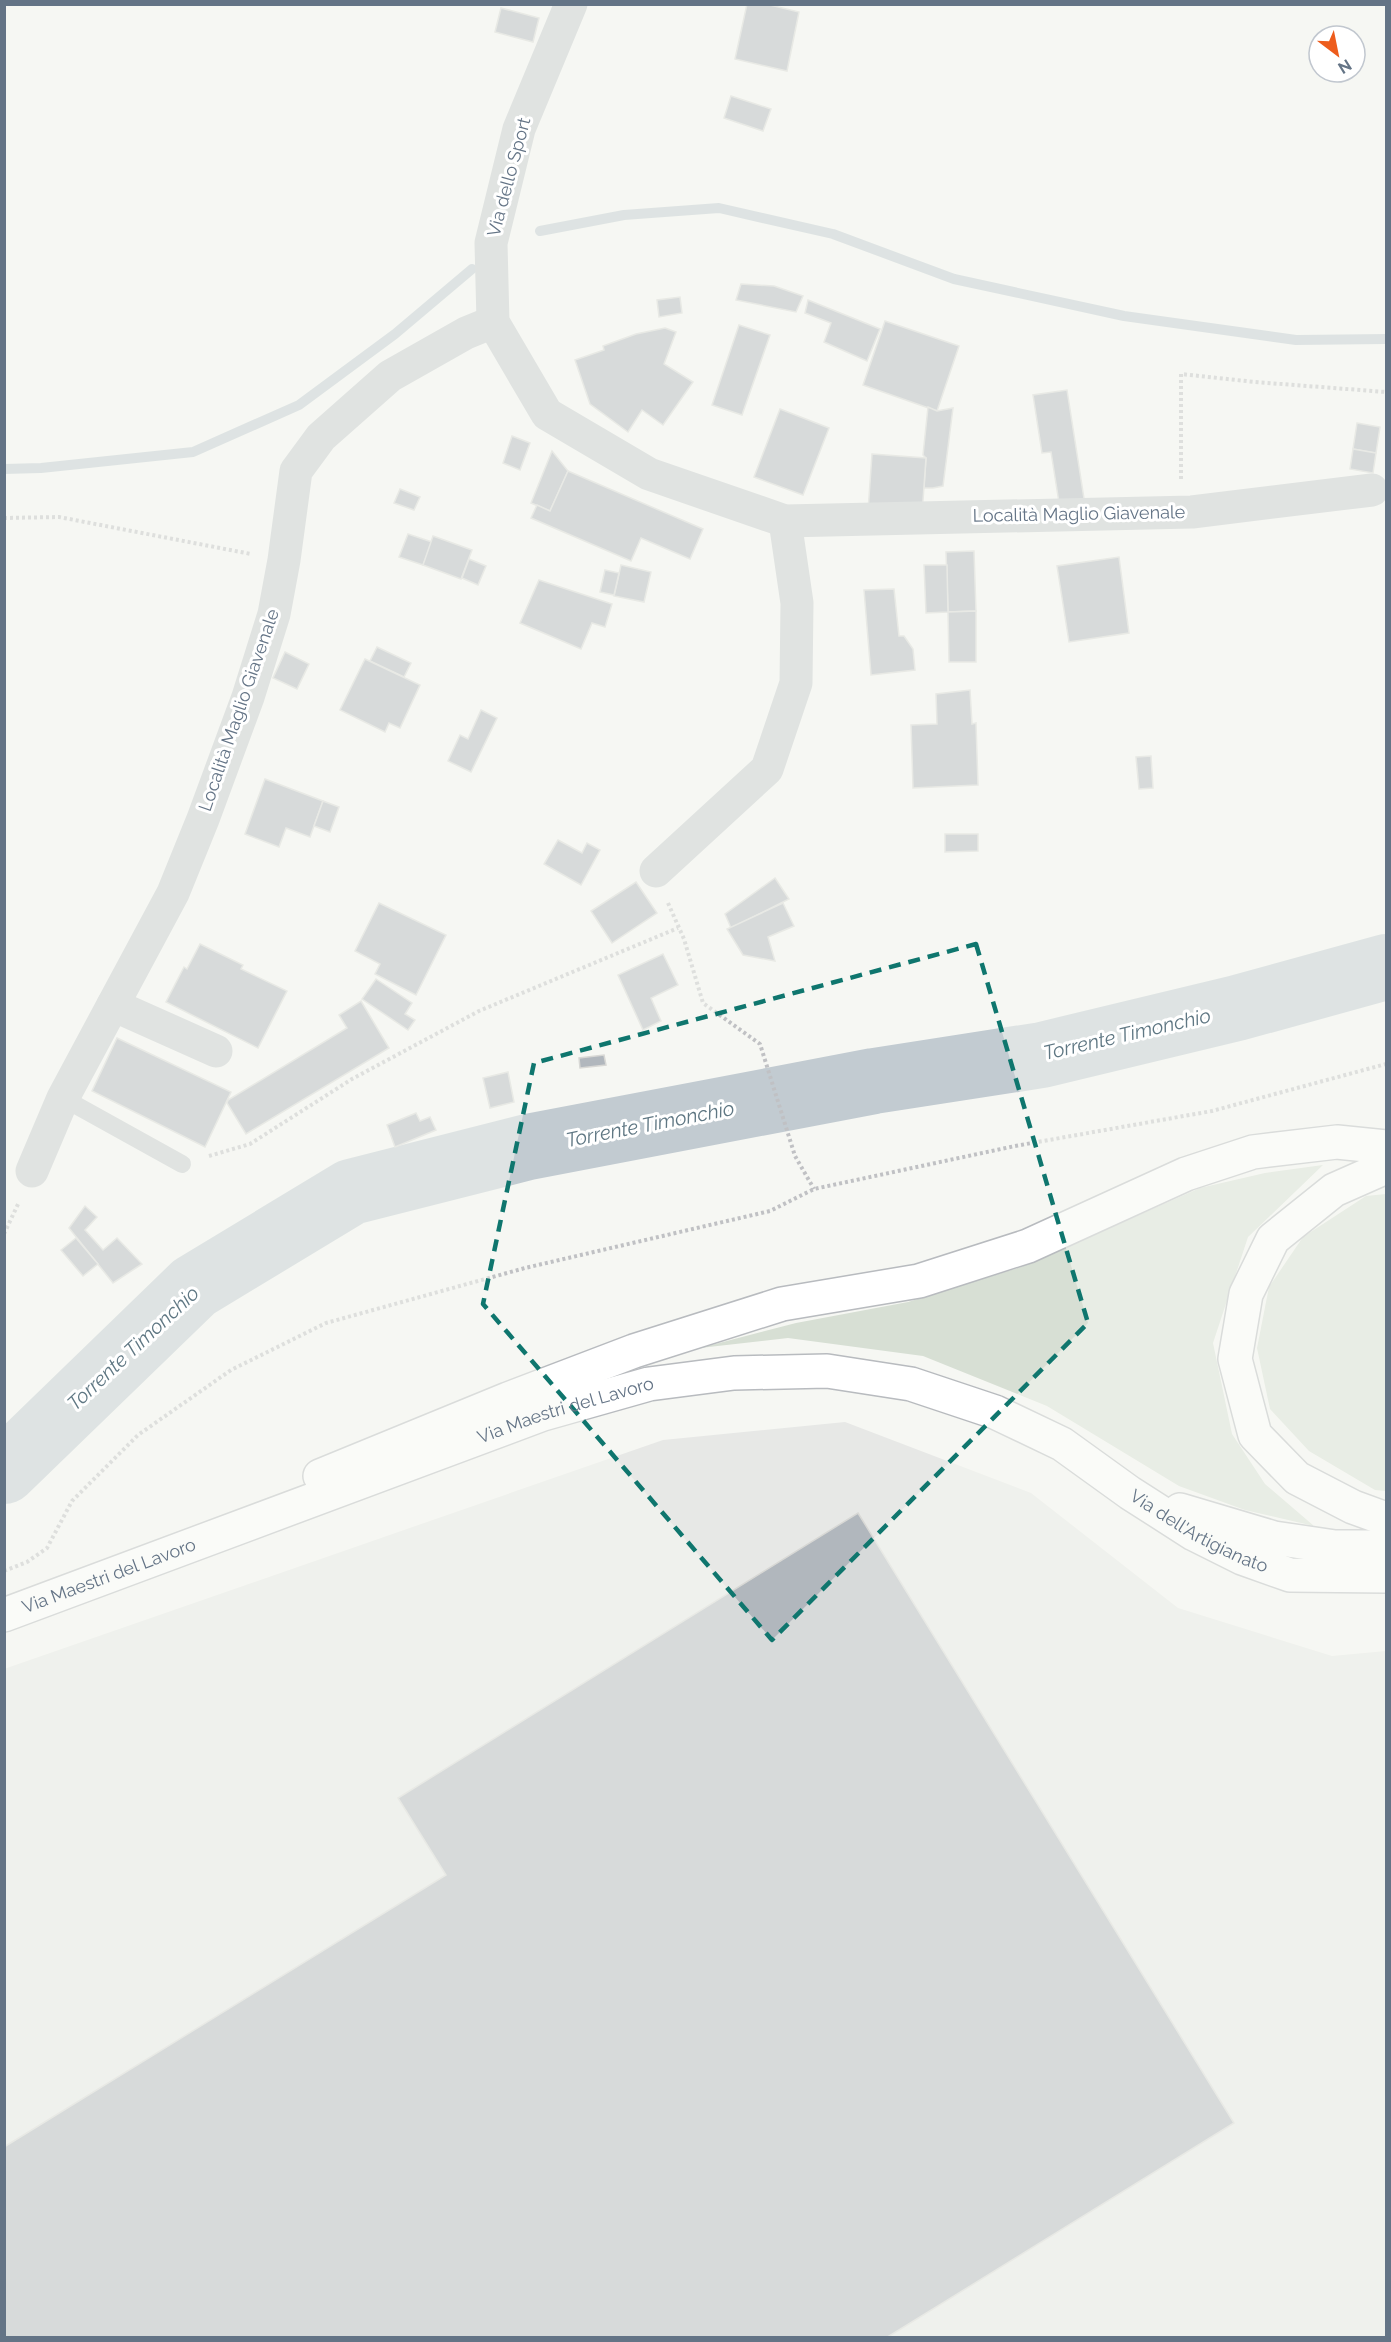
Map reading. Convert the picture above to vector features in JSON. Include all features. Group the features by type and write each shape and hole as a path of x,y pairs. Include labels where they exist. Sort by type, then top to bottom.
{"highway":[{"path":"180,1550 331,1469 634,1351 782,1304 919,1281 1028,1246 1186,1174 1253,1152 1337,1142 1386,1147"},
{"path":"1386,1167 1334,1190 1273,1239 1246,1294 1235,1359 1255,1435 1297,1478 1353,1507 1386,1519"},
{"name":"Via Maestri del Lavoro","path":"4,1615 543,1414 649,1384 734,1373 827,1371 911,1384 995,1412 1062,1444 1130,1493"},
{"name":"Via dell'Artigianato","path":"1130,1493 1274,1538 1335,1546 1386,1547"},
{"name":"Via dell'Artigianato","path":"1130,1493 1194,1534 1242,1558 1290,1575 1386,1576"},
{"path":"1290,1575 1359,1592 1386,1594"}],"street":[{"name":"Via dello Sport","path":"493,322 491,243 519,129 571,4"},
{"name":"Località Maglio Giavenale","path":"32,1171 63,1098 173,893 203,819 248,697 274,614 296,471 321,437 390,376 466,333 493,322 548,414 649,474 785,521 1181,512 1372,490"},
{"path":"656,871 767,769 796,682 797,603 785,521"},
{"path":"113,1005 216,1051"}],"lane":[{"path":"63,1098 182,1164"}],"path":[{"path":"1181,512 1181,374 1386,392"},
{"path":"4,518 59,517 284,560"},
{"path":"656,871 684,939 702,1003 760,1044 795,1156 814,1189"},
{"path":"182,1164 250,1144 352,1080 479,1011 678,928"},
{"path":"4,1571 27,1562 46,1548 72,1501 138,1435 231,1370 326,1323 525,1268 770,1211 814,1189 1015,1146 1212,1111 1386,1064"}],"highlighted area":[{"path":"976,944 1088,1323 772,1640 483,1304 534,1063"}],"shaded area":[{"path":"1323,1165 1248,1237 1213,1343 1232,1434 1265,1484 1314,1526 1245,1510 1179,1486 1047,1406 923,1356 788,1338 700,1348 796,1323 908,1302 1021,1267 1200,1188 1265,1173"},
{"path":"1386,1194 1386,1491 1375,1490 1309,1451 1270,1409 1257,1348 1269,1287 1303,1237 1366,1196"},
{"path":"845,1422 1031,1493 1178,1608 1332,1656 1386,1651 1386,2337 5,2337 4,1669 663,1440"}],"building":[{"path":"747,4 766,4 799,12 787,71 735,59"},
{"path":"501,8 539,18 533,42 495,32"},
{"path":"731,96 771,109 763,131 724,118"},
{"path":"741,284 774,286 803,296 796,312 736,300"},
{"path":"680,297 682,313 659,317 657,300"},
{"path":"808,300 880,329 867,361 824,342 831,323 805,313"},
{"path":"885,321 959,346 937,411 863,385"},
{"path":"739,325 770,335 742,415 712,405"},
{"path":"665,328 676,332 664,364 693,382 663,425 642,410 628,432 590,404 575,360 604,350 603,346 636,334"},
{"path":"1067,390 1085,505 1060,509 1051,452 1042,453 1033,395"},
{"path":"928,407 937,411 953,408 943,486 933,488 924,488 926,458 923,455"},
{"path":"780,409 829,428 803,495 754,477"},
{"path":"1357,423 1380,427 1376,453 1353,449"},
{"path":"512,436 530,443 520,470 503,463"},
{"path":"1353,449 1376,453 1373,473 1350,469"},
{"path":"552,451 568,471 550,511 531,503"},
{"path":"872,454 926,458 922,515 868,511"},
{"path":"568,471 703,529 690,559 641,538 631,561 531,518 537,505 550,511"},
{"path":"400,489 420,497 414,510 394,503"},
{"path":"408,534 432,542 423,565 399,557"},
{"path":"433,536 472,550 461,579 423,565"},
{"path":"974,551 976,611 948,612 946,552"},
{"path":"1119,557 1129,633 1069,642 1057,566"},
{"path":"469,559 486,566 478,585 462,578"},
{"path":"621,565 651,572 644,602 614,596"},
{"path":"924,565 947,565 948,612 926,613"},
{"path":"605,570 619,573 614,595 600,592"},
{"path":"539,580 612,604 605,627 592,623 581,649 520,623"},
{"path":"894,589 899,636 904,636 913,649 915,670 871,675 864,590"},
{"path":"976,611 976,662 949,662 948,612"},
{"path":"377,647 411,663 404,677 370,661"},
{"path":"285,652 309,664 297,689 273,678"},
{"path":"365,659 420,685 400,728 389,723 385,732 340,710"},
{"path":"970,690 972,724 976,723 978,785 913,788 911,725 937,724 936,694"},
{"path":"481,710 497,718 471,772 448,761 460,735 468,739"},
{"path":"1151,756 1153,788 1139,789 1136,757"},
{"path":"265,779 323,801 310,837 286,828 279,847 245,834"},
{"path":"323,801 339,807 330,832 314,826"},
{"path":"945,834 978,834 978,851 945,852"},
{"path":"558,840 582,853 587,843 600,850 581,885 544,864"},
{"path":"775,878 789,899 731,928 725,914"},
{"path":"636,882 657,913 612,943 591,911"},
{"path":"379,903 446,935 416,995 375,974 380,964 355,951"},
{"path":"783,903 794,926 768,937 775,961 743,955 727,929"},
{"path":"200,944 243,965 241,969 287,991 258,1048 166,1002 184,967 187,969"},
{"path":"663,954 678,985 651,998 661,1021 643,1030 618,975"},
{"path":"376,979 412,1003 405,1014 415,1020 408,1030 362,999"},
{"path":"361,1001 389,1048 246,1134 227,1103 228,1100 347,1028 339,1015"},
{"path":"117,1038 231,1092 205,1147 92,1091"},
{"path":"604,1055 606,1065 580,1068 579,1058"},
{"path":"508,1072 514,1102 490,1108 483,1078"},
{"path":"416,1113 420,1121 430,1117 436,1130 395,1147 387,1125"},
{"path":"85,1206 97,1217 85,1230 103,1250 117,1238 142,1264 113,1283 69,1228"},
{"path":"76,1238 98,1264 83,1276 61,1250"},
{"path":"858,1513 1234,2123 886,2338 4,2338 4,2147 446,1875 398,1798"}],"waterway":[{"path":"540,231 624,215 719,208 833,234 954,279 1124,316 1296,340 1386,339"},
{"path":"4,469 41,468 193,452 299,405 395,334 472,269"},
{"name":"Torrente Timonchio","path":"4,1471 194,1287 351,1192 528,1147 874,1081 1042,1055 1237,1008 1386,967"}]}
